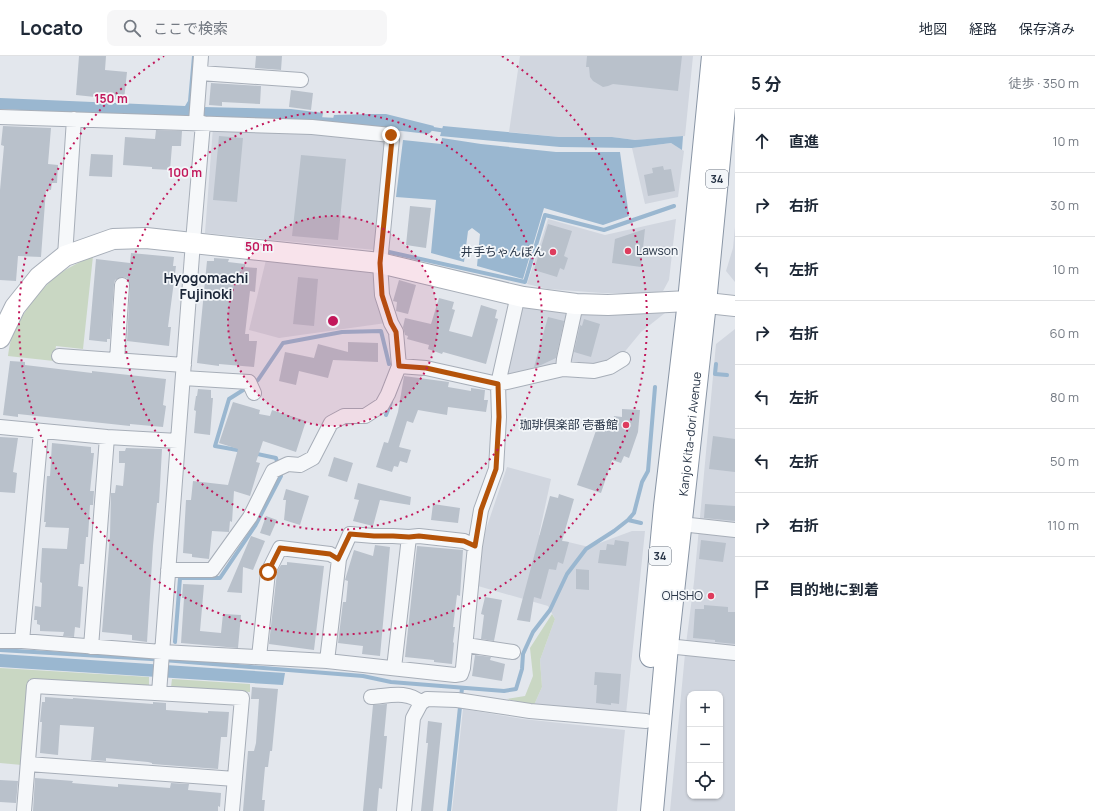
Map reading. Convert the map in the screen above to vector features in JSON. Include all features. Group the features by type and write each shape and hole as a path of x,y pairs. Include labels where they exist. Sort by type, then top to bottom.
{"highway":[{"name":"Kanjo Kita-dori Avenue","path":"652,811 667,646 681,524 713,56"},
{"name":"Kanjo Kita-dori Avenue","path":"637,811 665,506 697,302 729,56"}],"street":[{"path":"159,693 193,242 200,122 198,105 201,56"},
{"path":"200,73 301,80"},
{"path":"0,117 200,122 312,127 391,135 392,139 380,263 382,295 391,323 396,332 399,366 388,394 382,405 365,416 344,416 330,423 313,458 300,465 288,464 273,471 250,518 212,570 168,570"},
{"path":"65,256 74,119"},
{"path":"0,338 15,307 39,277 65,256 114,239 146,238 193,242 380,263 518,295 576,304 608,305 697,302 735,306"},
{"path":"116,360 122,285"},
{"path":"0,641 22,641 162,652 327,661 454,675 461,674 466,645 475,546 481,510 496,469 499,417 498,384 518,295"},
{"path":"563,368 576,304"},
{"path":"59,356 116,360 183,371 251,388"},
{"path":"399,366 426,368 498,384 563,368 594,371 610,367 623,359"},
{"path":"0,427 107,437 178,441"},
{"path":"22,641 41,431"},
{"path":"91,647 107,437"},
{"path":"681,524 735,530"},
{"path":"327,661 338,559 350,534 374,536 419,536 464,541 475,546"},
{"path":"394,668 409,537"},
{"path":"258,657 268,572 280,548 330,554 338,559"},
{"path":"466,645 513,652"},
{"path":"667,646 735,653"},
{"path":"24,811 34,686 242,698 232,811"},
{"path":"371,697 407,695 416,697 421,703"},
{"path":"404,811 413,718 421,703 427,699 461,700 530,711 646,721"},
{"path":"28,764 234,779"}],"shaded area":[{"path":"520,56 693,56 685,136 635,140 612,137 559,137 509,132"},
{"path":"213,127 387,139 375,250 205,233"},
{"path":"671,143 684,151 678,197 645,204 632,148"},
{"path":"548,219 605,235 676,219 669,280 663,291 649,293 602,293 548,289 527,284"},
{"path":"735,227 735,282 726,271 733,248"},
{"path":"266,260 377,272 386,323 279,338 249,330"},
{"path":"521,304 560,312 605,315 665,313 641,332 622,355 608,363 513,377 504,374"},
{"path":"735,329 735,648 686,644 694,582 716,344"},
{"path":"507,467 551,479 539,535 589,547 632,531 645,531 626,714 534,705 542,687 540,660 555,619 548,606 478,586 483,538"},
{"path":"685,654 735,660 735,811 670,811"},
{"path":"463,709 523,719 625,730 617,811 452,811"}],"green space":[{"path":"93,256 83,349 56,346 54,361 8,356 10,344 22,317 39,294 62,272"},
{"path":"552,614 555,619 540,660 542,687 534,705 507,699 525,696 533,676 530,648"},
{"path":"0,668 149,677 149,686 29,679 22,765 0,763"},
{"path":"172,679 250,684 250,692 171,687"}],"water":[{"path":"192,56 196,56 190,118 0,109 0,98 185,106 188,101"},
{"path":"203,107 291,109 323,113 321,124 203,118"},
{"path":"386,114 434,126 428,134 332,123 334,115"},
{"path":"443,126 559,137 612,137 635,140 683,136 682,150 671,143 632,148 560,147 440,136"},
{"path":"442,138 481,144 556,152 620,152 629,216 603,225 544,208 523,279 477,266 480,234 472,228 468,231 464,262 431,253 436,200 396,197 403,140 441,144"},
{"path":"0,654 285,673 283,685 0,667"}],"building":[{"path":"79,56 106,56 105,70 127,72 124,100 76,95"},
{"path":"256,56 282,56 281,70 255,68"},
{"path":"587,56 682,56 678,91 613,84 603,87 593,81 590,77 589,67 586,67"},
{"path":"211,83 261,86 260,104 222,102 222,106 209,105"},
{"path":"291,90 313,93 311,110 289,107"},
{"path":"3,126 51,128 48,164 58,165 57,183 52,183 51,190 46,189 41,257 18,256 16,281 0,280 0,190 4,146 1,145"},
{"path":"156,130 182,131 181,146 172,146 170,170 123,165 125,137 155,139"},
{"path":"219,136 243,138 237,202 213,200"},
{"path":"91,154 113,155 112,177 89,176"},
{"path":"301,155 346,159 338,240 292,236"},
{"path":"663,166 664,170 671,169 675,191 648,196 644,175 653,173 652,168"},
{"path":"410,206 431,208 426,248 406,245"},
{"path":"548,224 572,231 564,256 568,258 564,270 560,268 557,277 534,270"},
{"name":"Lawson","path":"645,229 641,267 612,263 615,239"},
{"path":"131,253 174,257 173,266 176,266 168,327 171,327 169,346 127,341 130,285 127,278 122,277 115,280 114,284 110,339 107,339 107,342 89,340 96,259 130,263"},
{"path":"214,258 229,259 228,262 245,264 245,267 257,268 255,292 250,291 245,334 249,334 249,341 257,341 254,367 219,364 219,366 197,363 207,261 214,261"},
{"path":"298,277 318,279 314,326 293,324"},
{"path":"399,280 416,285 408,314 396,311 397,302 393,301"},
{"path":"439,298 454,302 452,309 455,310 449,331 472,337 481,305 497,310 495,318 498,319 486,364 443,352 442,354 428,349 429,345 407,339 408,336 405,335 403,327 405,318 431,324"},
{"path":"548,317 564,321 556,358 534,367"},
{"path":"584,319 600,324 591,357 574,352 580,325 582,326"},
{"path":"348,342 378,343 378,362 333,360 328,378 299,371 296,385 279,381 285,352 314,358 318,344 348,352"},
{"path":"10,361 25,362 25,365 92,373 92,371 166,379 163,405 166,406 163,427 130,424 130,426 18,414 18,417 3,415"},
{"path":"404,376 449,382 448,387 471,391 471,388 485,390 484,400 488,400 486,412 448,407 447,415 418,410 413,423 407,421 399,447 411,450 407,463 400,461 398,467 394,466 392,472 376,467 384,442 388,443 398,412"},
{"path":"198,389 211,390 211,398 213,398 210,435 194,433 196,411 194,410"},
{"path":"233,402 260,410 259,414 270,416 272,410 306,421 296,452 263,441 256,462 260,463 250,496 234,491 232,522 230,521 229,532 212,531 209,559 192,557 192,554 183,553 186,500 191,500 193,481 228,485 238,449 219,443"},
{"path":"622,409 640,410 638,432 629,458 624,456 621,463 612,460 601,493 577,485 600,419 613,424 614,416 622,417"},
{"path":"713,436 735,439 735,472 709,469"},
{"path":"0,437 18,438 13,472 17,473 15,493 0,492"},
{"path":"52,443 91,447 91,453 94,453 90,491 94,491 93,505 90,505 88,537 86,537 84,564 80,564 78,586 83,587 80,628 75,627 74,637 63,636 64,632 40,631 40,625 37,624 37,620 34,620 35,606 41,607 42,583 40,582 42,548 67,549 69,528 45,527 46,522 44,522 47,476 50,476"},
{"path":"126,448 162,449 159,503 157,503 153,546 147,642 132,640 132,635 102,632 110,535 111,493 115,493 116,485 123,486 125,463 119,463 119,451 125,451"},
{"path":"334,457 353,463 347,482 328,476"},
{"path":"358,483 411,497 410,505 380,500 373,526 353,521 359,500 354,499"},
{"path":"286,489 309,496 300,525 284,520 286,500 283,500"},
{"path":"559,494 574,499 562,541 569,542 563,564 558,562 556,570 549,569 541,599 534,597 530,622 517,620 550,496 558,498"},
{"path":"433,504 460,508 458,523 431,520"},
{"path":"705,504 735,506 735,521 704,518"},
{"path":"266,516 277,520 270,536 260,533"},
{"path":"251,536 265,541 253,570 243,567 242,593 227,592"},
{"path":"615,540 629,542 626,566 598,563 600,550 606,550 607,544 614,545"},
{"path":"701,540 726,543 723,562 699,559"},
{"path":"375,545 390,547 380,656 362,654 363,646 338,643 343,602 346,602 348,581 345,580 354,550 373,556"},
{"path":"417,546 463,550 460,596 457,595 453,627 455,627 452,664 434,662 434,660 405,657"},
{"path":"287,562 324,566 314,650 269,644 277,572 281,565 287,565"},
{"path":"576,569 589,570 589,590 576,589"},
{"path":"183,584 204,585 200,631 221,633 223,614 241,615 238,648 181,643 184,598 182,598"},
{"path":"485,597 502,600 494,641 481,639 484,615 481,614"},
{"path":"704,605 728,607 728,612 735,612 735,644 693,638 695,609 704,609"},
{"path":"475,655 491,657 490,660 505,664 502,681 472,676"},
{"path":"595,672 621,674 619,704 611,703 611,705 596,703 597,685 594,685"},
{"path":"252,687 278,689 272,751 270,751 268,767 265,767 262,800 265,800 264,811 243,811 248,751 254,751 256,743 259,699 251,699"},
{"path":"45,697 153,704 153,702 166,703 166,710 208,713 208,711 229,712 227,737 221,737 218,769 152,764 148,762 106,758 106,761 91,760 94,727 60,725 58,755 40,753 42,722 40,722 42,702 45,702"},
{"path":"387,704 384,736 387,736 382,789 379,788 377,811 363,811 373,705"},
{"path":"428,721 442,723 433,811 421,811 428,743 426,743"},
{"path":"35,778 118,787 118,784 170,788 171,783 189,784 188,790 221,793 220,807 218,806 218,811 33,811"},
{"path":"0,780 18,781 16,803 0,802"}],"waterway":[{"path":"318,119 337,120"},
{"path":"427,128 446,131"},
{"path":"389,252 525,282 545,215 604,230 674,206"},
{"path":"253,383 258,380 283,343 342,332 381,331 389,364"},
{"path":"716,364 715,374 727,375"},
{"path":"243,451 215,446 229,399 248,387"},
{"path":"0,650 151,659 363,676 391,682 504,691 516,689 522,669 523,654 533,632 550,610 567,574 586,549 614,531 634,513 642,482 648,471 655,387"},
{"path":"386,415 391,402"},
{"path":"175,642 180,578 220,578 255,526 281,476 276,458 253,453"},
{"path":"628,520 641,523"},
{"path":"449,811 462,688"}],"place":[{"name":"Lawson","path":"628,251"},
{"name":"井手ちゃんぽん","path":"553,252"},
{"name":"珈琲倶楽部 壱番館","path":"626,425"},
{"name":"OHSHO","path":"711,596"}],"district":[{"name":"Hyogomachi Fujinoki","path":"206,286"}],"route":[{"path":"268,572 280,548 330,554 338,559 350,534 374,536 419,536 464,541 475,546 481,510 496,469 499,417 498,384 426,368 399,366 396,332 391,323 382,295 380,263 392,139 391,135"}]}
